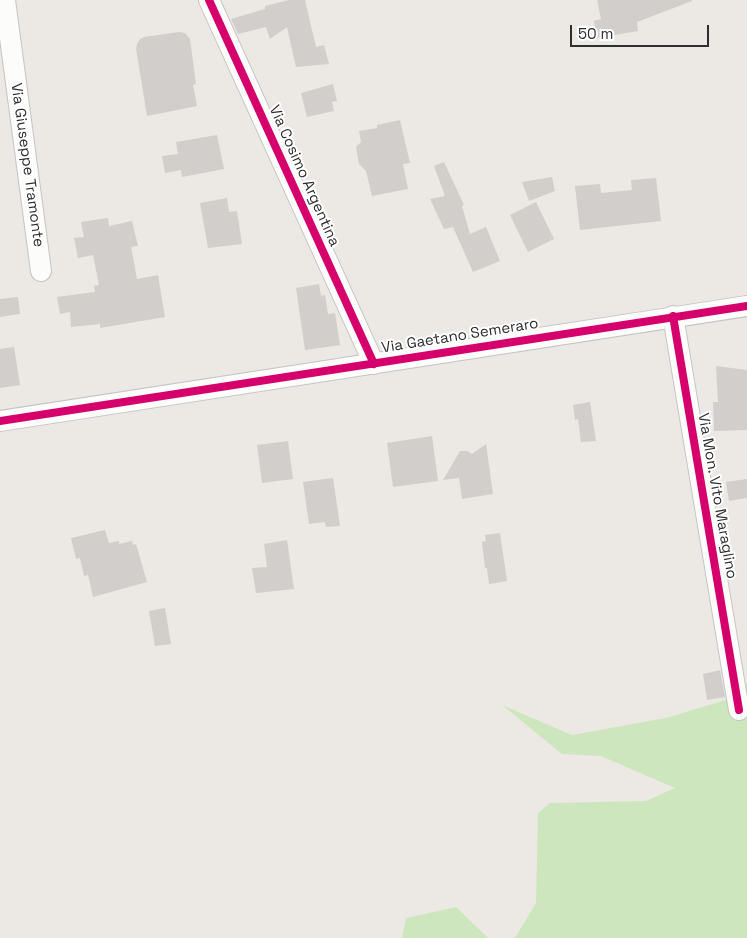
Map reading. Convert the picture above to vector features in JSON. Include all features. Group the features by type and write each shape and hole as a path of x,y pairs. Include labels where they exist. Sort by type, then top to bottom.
{"street":[{"name":"Via Giuseppe Tramonte","path":"4,0 41,271"},
{"name":"Via Cosimo Argentina","path":"209,0 374,364"},
{"name":"Via Gaetano Semeraro","path":"0,420 747,306"},
{"name":"Via Mon. Vito Maraglino","path":"673,316 740,710"}],"green space":[{"path":"747,683 747,938 515,938 536,903 538,813 550,803 646,801 675,788 601,756 562,754 502,705 572,735 666,718 732,698"},
{"path":"456,907 488,938 402,938 406,918"}],"building":[{"path":"289,0 305,0 316,47 324,45 329,64 296,67 287,27 270,39 266,27 238,34 231,19 265,9 265,6"},
{"path":"597,0 692,1 637,22 638,31 597,38 594,21 601,19"},
{"path":"179,32 185,33 190,39 196,84 193,85 197,106 147,116 136,49 137,44 144,37"},
{"path":"333,84 337,101 332,102 334,111 307,117 301,93"},
{"path":"400,120 410,163 403,164 408,189 372,196 366,171 359,164 356,147 361,142 359,131 377,128 377,125"},
{"path":"217,135 224,169 182,177 181,170 165,173 162,156 178,154 176,142"},
{"path":"444,162 464,205 462,206 470,234 486,227 500,261 473,272 453,227 444,229 430,199 445,196 434,166"},
{"path":"552,177 555,191 529,201 522,182"},
{"path":"656,178 661,221 580,230 575,186 600,184 601,193 632,190 631,180"},
{"path":"227,198 229,212 237,211 242,244 208,248 200,203"},
{"path":"536,202 554,239 528,252 510,215"},
{"path":"108,218 109,226 132,221 138,246 131,247 137,279 158,275 165,317 100,328 100,324 71,327 70,312 60,314 57,297 95,292 94,286 99,285 93,255 78,258 74,238 84,237 81,222"},
{"path":"319,284 321,296 325,295 328,314 335,313 340,345 305,350 296,288"},
{"path":"18,297 20,314 0,317 0,299"},
{"path":"14,347 20,385 0,388 0,349"},
{"path":"716,366 747,370 747,430 714,431 713,402 718,402"},
{"path":"590,402 596,441 581,442 578,419 575,420 573,405"},
{"path":"432,436 438,481 393,487 387,443"},
{"path":"288,441 293,479 262,483 257,445"},
{"path":"486,444 493,494 462,499 459,478 443,480 460,451 467,451 472,454"},
{"path":"333,478 340,526 326,527 325,522 309,524 303,482"},
{"path":"747,479 747,498 729,501 726,482"},
{"path":"105,530 109,543 119,541 119,544 132,541 133,545 136,544 147,582 93,597 88,575 84,576 80,558 76,559 71,538"},
{"path":"500,533 507,581 489,584 482,542 486,541 485,535"},
{"path":"287,540 294,589 256,593 252,568 267,567 264,544"},
{"path":"165,608 171,644 155,646 149,611"},
{"path":"720,670 725,697 707,700 703,674"}],"cycle path":[{"path":"209,0 374,364"},
{"path":"0,421 747,306"},
{"path":"673,316 739,710"}]}
